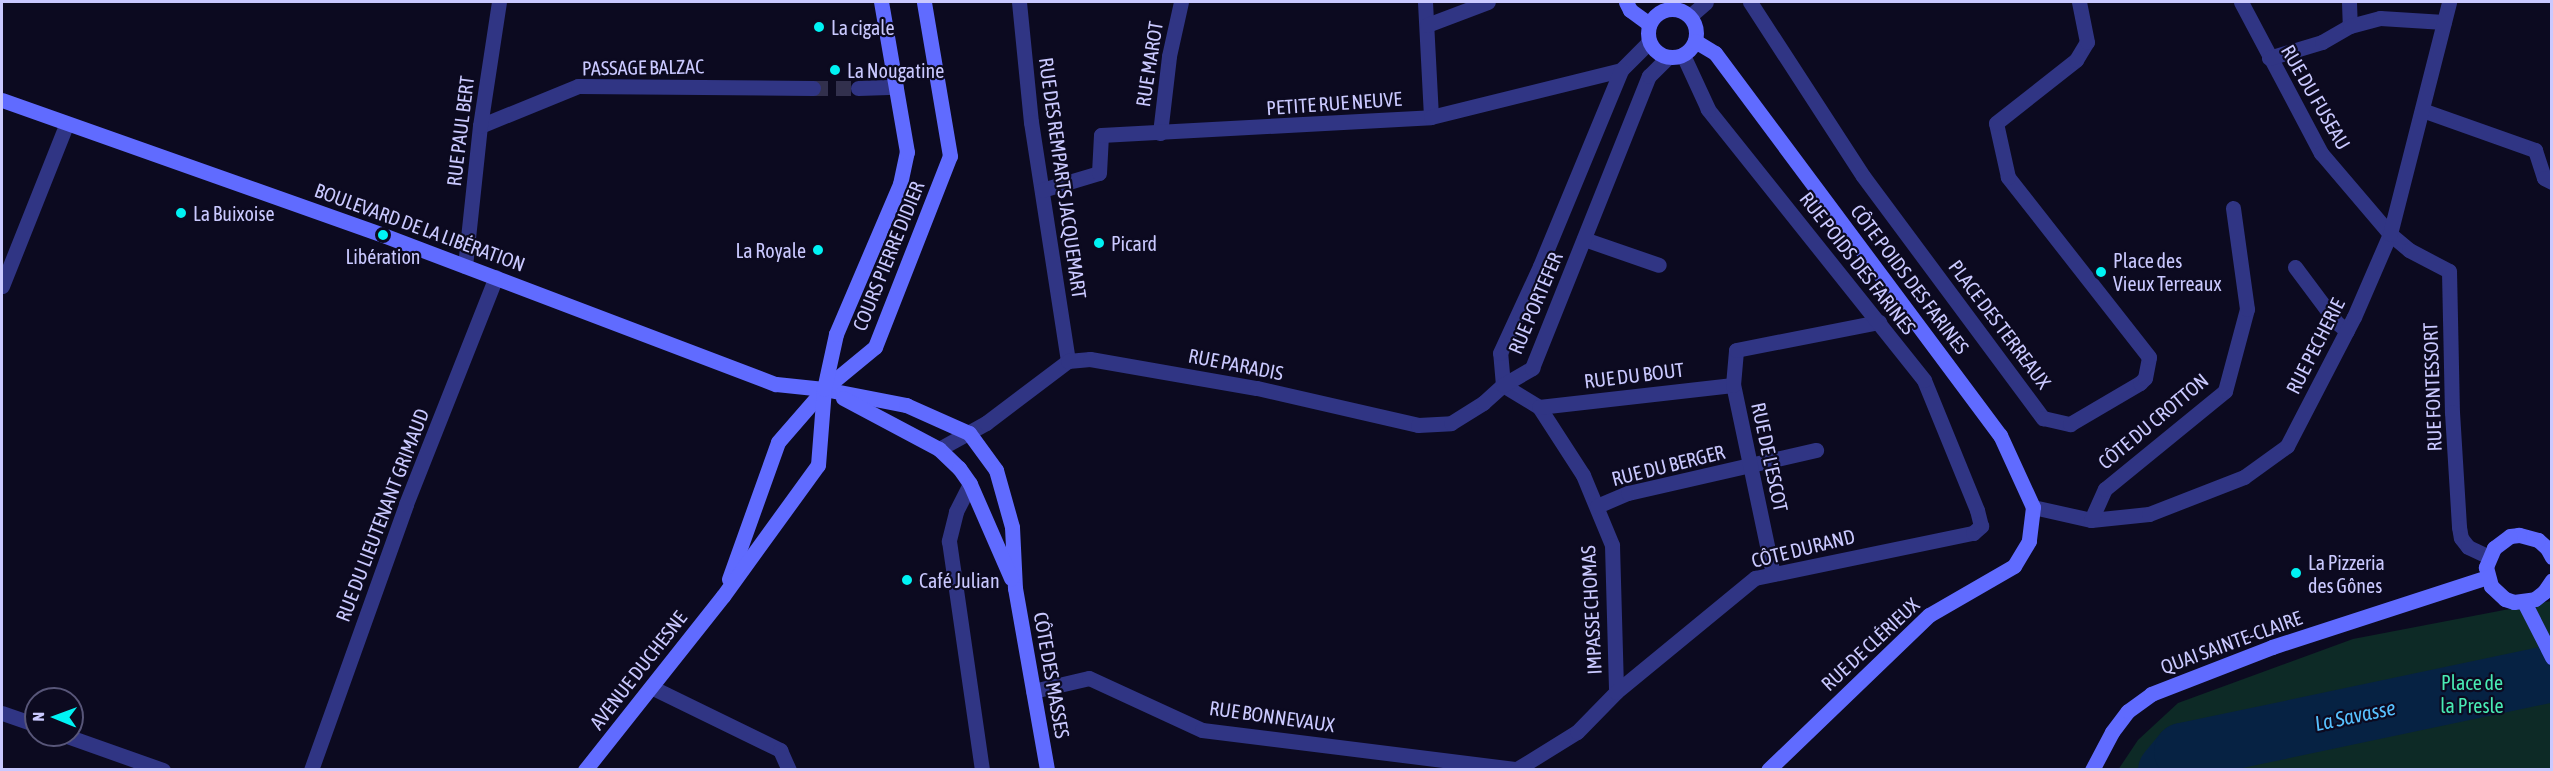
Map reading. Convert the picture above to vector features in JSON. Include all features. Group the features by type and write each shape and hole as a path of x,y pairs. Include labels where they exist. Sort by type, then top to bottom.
{"main road":[{"name":"COURS PIERRE DIDIER","path":"824,389 836,334 900,184 907,152 880,2"},
{"name":"COURS PIERRE DIDIER","path":"824,389 875,347 950,156 924,2"},
{"path":"1626,2 1630,10 1649,24"},
{"path":"1666,8 1684,9 1696,28 1695,41 1683,55 1667,58 1656,53 1648,43 1649,24 1653,15 1666,8"},
{"name":"CÔTE POIDS DES FARINES","path":"1695,41 1715,52 2000,435 2033,507"},
{"name":"BOULEVARD DE LA LIBÉRATION","path":"2,100 496,277 776,384 824,389"},
{"name":"CÔTE DES MASSES","path":"824,389 906,405 969,433 996,470 1012,527 1015,588 1047,770"},
{"name":"CÔTE DES MASSES","path":"824,389 939,449 959,468 970,484 1015,588"},
{"name":"AVENUE DUCHESNE","path":"723,596 775,448 824,389"},
{"name":"AVENUE DUCHESNE","path":"585,770 723,596 818,465 824,389"},
{"name":"RUE DE CLÉRIEUX","path":"1768,770 1929,615 2014,566 2029,541 2033,507"},
{"path":"2551,581 2535,599 2524,602 2505,599 2491,586 2488,577 2489,557 2494,548 2510,536 2545,538 2552,556"},
{"name":"QUAI SAINTE-CLAIRE","path":"2092,770 2112,732 2128,711 2151,694 2272,647 2488,577"},
{"path":"2524,602 2549,652"}],"street":[{"name":"RUE PAUL BERT","path":"465,266 480,126 499,2"},
{"name":"RUE DES REMPARTS JACQUEMART","path":"1018,2 1031,122 1068,361"},
{"name":"RUE MAROT","path":"1160,133 1169,56 1181,2"},
{"path":"1425,2 1431,117"},
{"path":"1427,25 1488,2"},
{"path":"1684,9 1706,2"},
{"name":"PLACE DES TERREAUX","path":"1750,2 1863,176 2043,418 2070,424 2140,383 2145,378 2149,357 2008,177 1996,123 2076,60 2087,42 2079,2"},
{"name":"RUE DU FUSEAU","path":"2241,2 2321,153 2390,234"},
{"path":"2349,2 2350,26"},
{"name":"RUE PECHERIE","path":"2033,507 2091,520 2149,514 2244,477 2287,446 2347,331 2390,234 2449,2"},
{"path":"2269,58 2322,42 2350,26 2380,18 2444,22"},
{"path":"1621,70 1648,43"},
{"name":"RUE POIDS DES FARINES","path":"1683,55 1708,109 1924,380 1977,510"},
{"name":"RUE PORTEFER","path":"1621,70 1540,266 1500,353 1503,385 1532,368 1649,76 1667,58"},
{"name":"PETITE RUE NEUVE","path":"1042,190 1099,173 1101,135 1431,117 1621,70"},
{"name":"PASSAGE BALZAC","path":"480,126 578,86 813,88"},
{"path":"858,88 896,87"},
{"path":"2422,110 2535,150 2544,178 2552,182"},
{"path":"2,286 67,123"},
{"name":"CÔTE DU CROTTON","path":"2091,520 2105,489 2225,391 2247,309 2233,208"},
{"name":"RUE FONTESSORT","path":"2390,234 2409,250 2450,272 2452,412 2459,527 2461,538 2468,547 2489,557"},
{"path":"1584,239 1659,265"},
{"path":"2295,267 2336,322 2347,331"},
{"name":"RUE DU LIEUTENANT GRIMAUD","path":"310,770 406,504 496,277"},
{"name":"RUE DE L'ESCOT","path":"1773,574 1733,385 1736,350 1879,322"},
{"name":"RUE PARADIS","path":"1068,361 1090,359 1257,388 1418,425 1450,423 1483,403 1503,385"},
{"path":"939,449 986,423 1068,361"},
{"name":"IMPASSE CHOMAS","path":"1503,385 1539,407 1583,475 1612,544 1616,692"},
{"name":"RUE DU BOUT","path":"1539,407 1733,385"},
{"name":"RUE DU BERGER","path":"1597,507 1628,493 1816,450"},
{"path":"970,484 956,512 948,541 982,770"},
{"name":"CÔTE DURAND","path":"1517,769 1577,732 1616,692 1755,578 1972,533 1981,526 1977,510"},
{"name":"RUE BONNEVAUX","path":"1033,691 1089,678 1202,730 1517,769"},
{"path":"651,687 780,750 789,770"},
{"path":"2,713 24,721"},
{"path":"84,742 163,770"}],"green space":[{"name":"Place de la Presle","path":"2551,601 2551,769 2118,770 2138,740 2178,703 2353,639"}],"waterway":[{"name":"La Savasse","path":"2166,770 2182,751 2552,673"}],"tunnel":[{"path":"813,88 858,88"}],"place":[{"name":"La cigale","path":"819,27"},
{"name":"La Nougatine","path":"835,70"},
{"name":"La Buixoise","path":"181,213"},
{"name":"Libération","path":"383,235"},
{"name":"Picard","path":"1099,243"},
{"name":"La Royale","path":"818,250"},
{"name":"Place des Vieux Terreaux","path":"2101,272"},
{"name":"La Pizzeria des Gônes","path":"2296,573"},
{"name":"Café Julian","path":"907,580"}]}
